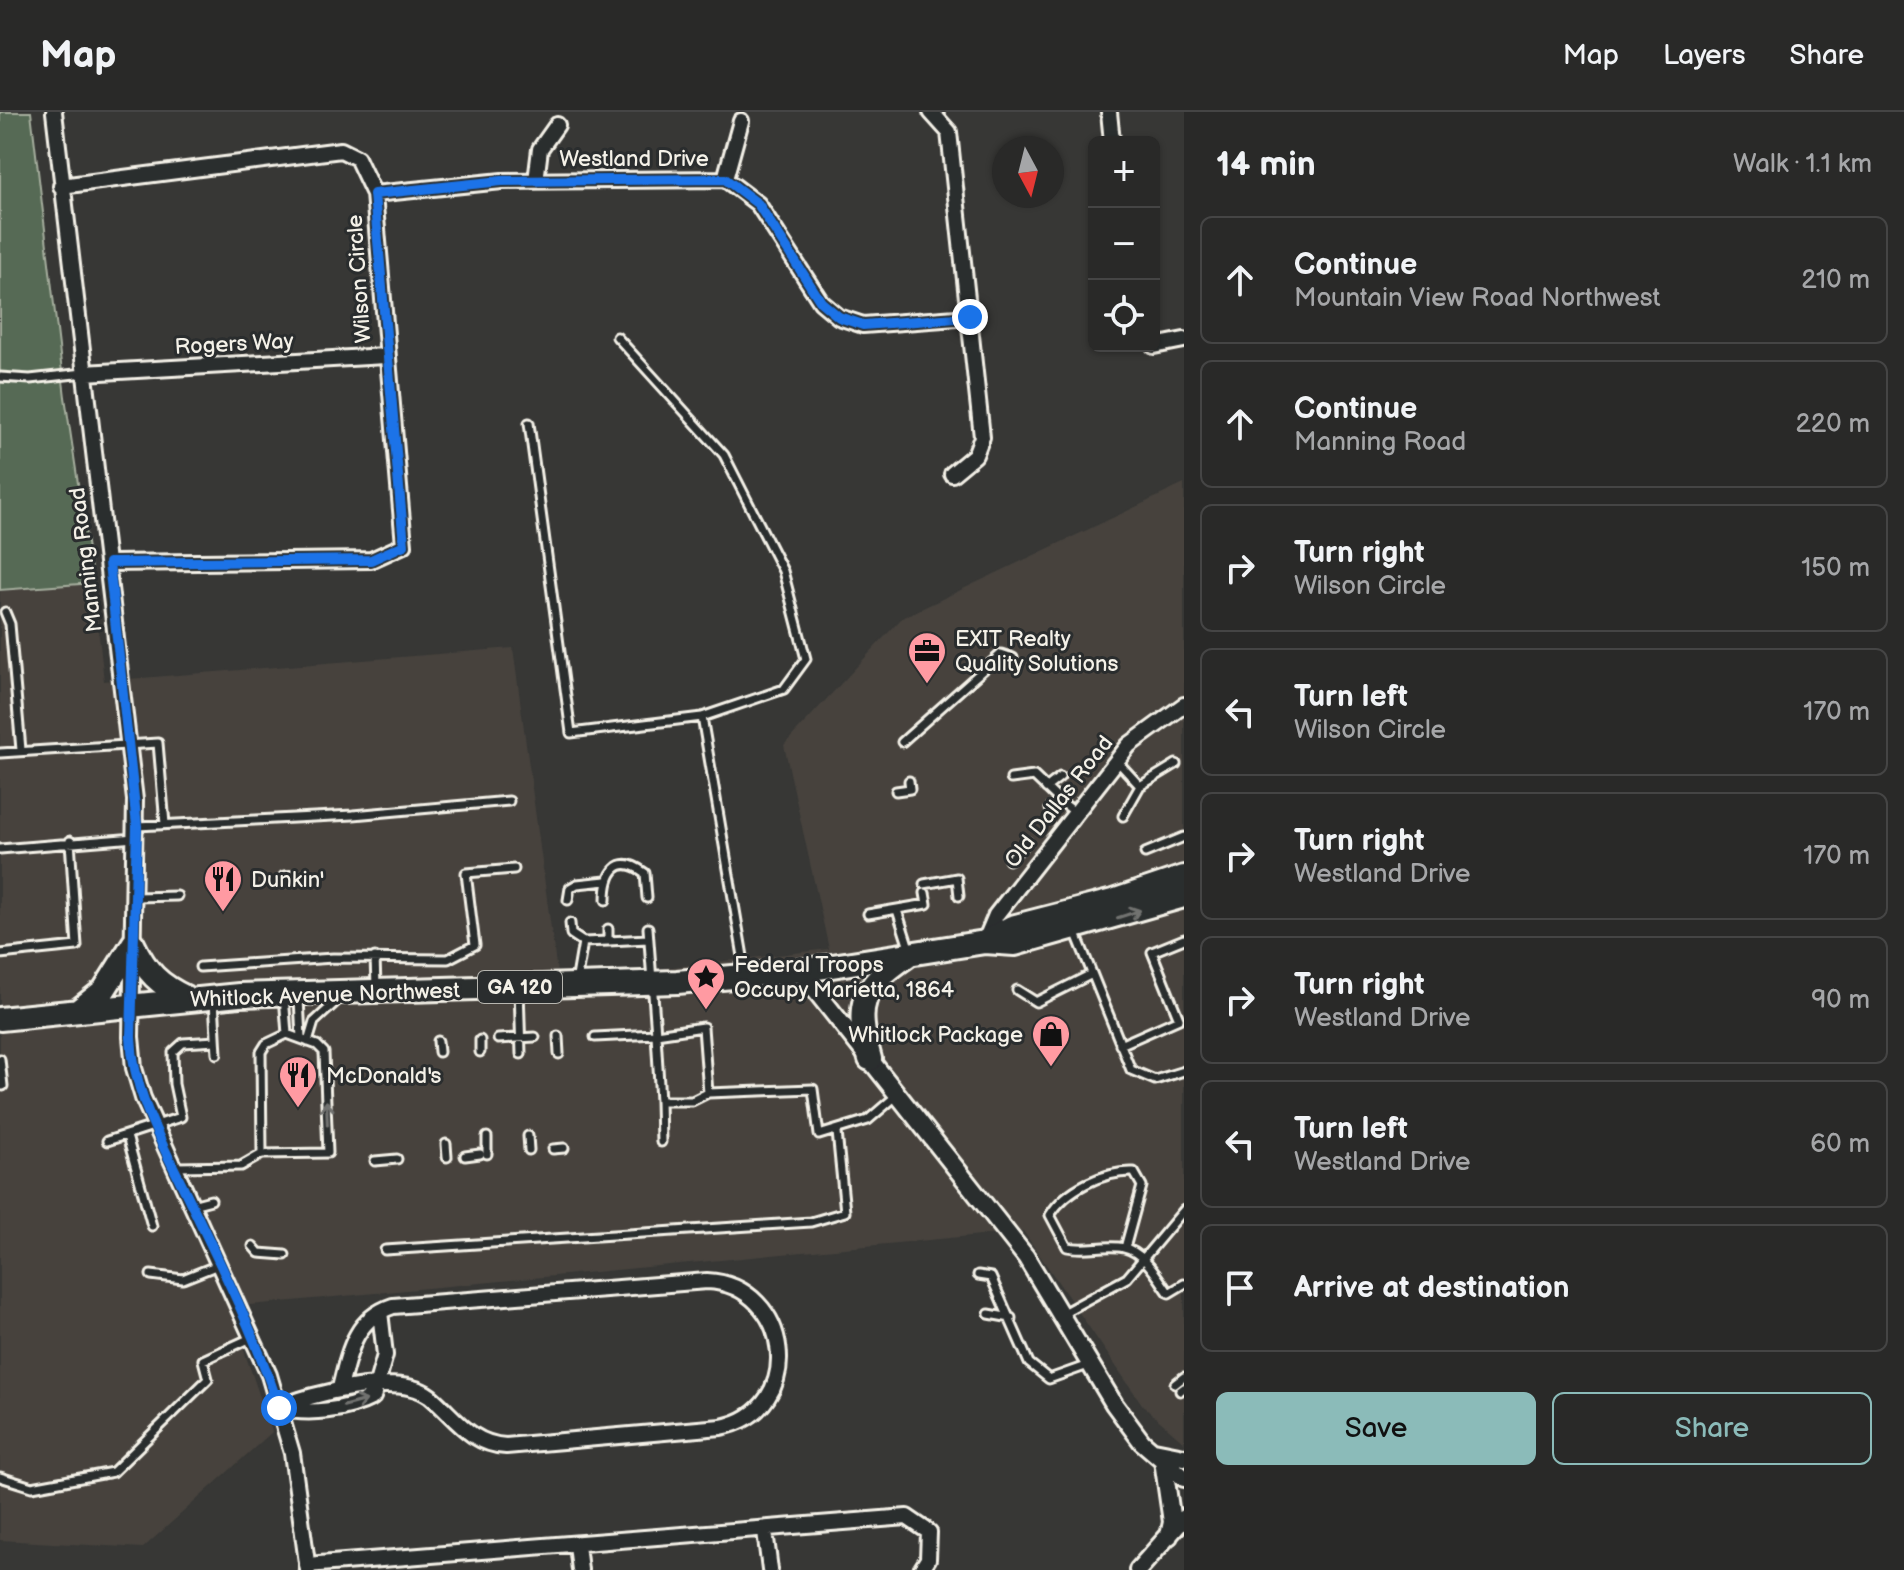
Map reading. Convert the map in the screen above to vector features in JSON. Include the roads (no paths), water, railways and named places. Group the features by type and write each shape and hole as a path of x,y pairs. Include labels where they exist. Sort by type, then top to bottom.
{"highway":[{"name":"Whitlock Avenue Northwest","path":"0,1019 214,996 654,984 800,971 985,942 1015,944 1184,877"},
{"name":"Whitlock Avenue Northwest","path":"1072,921 1184,896"},
{"path":"133,944 145,969 156,981 187,998"},
{"path":"80,1009 104,990 133,944"},
{"path":"870,1059 860,1025 862,1004 872,984 911,953"}],"street":[{"name":"Manning Road","path":"54,112 109,563 137,832 131,1004 134,1068 154,1125 253,1337 279,1408 296,1473 308,1567"},
{"path":"931,112 949,132 982,437 975,455 952,474"},
{"path":"1109,112 1111,136"},
{"path":"725,179 741,121"},
{"path":"536,181 540,149 557,125"},
{"name":"Wilson Circle","path":"61,186 341,150 357,158 374,194 385,356 404,545 371,560 109,563"},
{"name":"Westland Drive","path":"374,194 536,181 725,179 758,204 821,302 839,317 863,325 970,317"},
{"path":"1160,345 1184,340"},
{"name":"Rogers Way","path":"84,373 385,356"},
{"name":"Old Dallas Road","path":"985,942 996,915 1129,745 1184,705"},
{"path":"800,971 1026,1257 1114,1404 1158,1455 1184,1478"},
{"path":"279,1408 340,1388 379,1386 425,1393 469,1434 486,1443 506,1446 733,1425 753,1414 770,1396 778,1366 773,1334 760,1304 746,1290 718,1281 406,1303 380,1312 355,1336 340,1388"},
{"path":"279,1408 300,1413 351,1406 373,1397 379,1386 385,1355 380,1312"},
{"path":"1158,1455 1184,1457"},
{"path":"1158,1455 1172,1522 1171,1541"},
{"path":"308,1567 907,1517 929,1532 928,1559 921,1570"},
{"path":"1138,1570 1171,1541 1184,1518"},
{"path":"765,1531 770,1570"},
{"path":"577,1545 580,1570"}],"lane":[{"path":"529,423 571,733 702,717 784,689 806,659 783,571 724,455 617,337"},
{"path":"0,377 30,379 84,373"},
{"path":"5,612 10,624 21,750"},
{"path":"902,742 1001,654 1013,658"},
{"path":"702,717 747,976"},
{"path":"0,753 158,743 165,824"},
{"path":"1117,761 1140,786"},
{"path":"1123,816 1140,786 1176,764"},
{"path":"1011,779 1034,776 1076,813"},
{"path":"1046,788 1060,777"},
{"path":"896,791 910,789 909,781"},
{"path":"1050,809 1059,800"},
{"path":"0,849 137,832 165,824 353,815 509,801"},
{"path":"1145,853 1184,837"},
{"path":"0,954 77,946 70,841"},
{"path":"1009,860 1027,842"},
{"path":"606,900 606,881 612,869 636,866 645,873 647,898"},
{"path":"200,967 375,957 448,959 475,945 466,873 514,869"},
{"path":"284,876 297,875"},
{"path":"868,914 927,904 924,888 957,878 959,896"},
{"path":"568,900 570,888 577,884 606,881"},
{"path":"135,897 177,896"},
{"path":"897,910 911,953"},
{"path":"1072,921 1131,1070 1147,1078 1162,1080 1184,1071"},
{"path":"570,923 571,934 583,942 648,939"},
{"path":"648,928 656,1034 661,1056 661,1142"},
{"path":"608,929 608,941"},
{"path":"1120,1045 1179,1019 1152,952 1184,939"},
{"path":"575,986 583,942"},
{"path":"375,957 376,990"},
{"path":"1017,990 1036,1002 1092,974"},
{"path":"519,987 521,1054"},
{"path":"304,1040 319,1015 348,992"},
{"path":"291,994 304,1040"},
{"path":"287,1034 291,994"},
{"path":"214,996 217,1054"},
{"path":"595,1037 656,1034 703,1027 701,1052 708,1093"},
{"path":"174,1167 241,1166 262,1154 328,1153 324,1052 287,1034 262,1048 262,1154"},
{"path":"558,1036 559,1054"},
{"path":"498,1039 535,1037"},
{"path":"480,1040 480,1052"},
{"path":"107,1141 181,1117 174,1084 173,1052 183,1043 216,1041"},
{"path":"438,1041 439,1052"},
{"path":"0,1059 3,1086"},
{"path":"660,1101 692,1101 708,1093 813,1089 819,1135 837,1132 868,1120 898,1095"},
{"path":"385,1250 811,1222 845,1212 837,1132"},
{"path":"127,1136 152,1226"},
{"path":"528,1136 529,1150"},
{"path":"465,1156 484,1154 487,1137"},
{"path":"446,1144 447,1157"},
{"path":"553,1149 564,1148"},
{"path":"375,1161 397,1159"},
{"path":"1125,1248 1142,1186 1134,1172 1114,1171 1085,1185 1057,1204 1050,1215 1067,1247 1086,1251 1125,1248 1145,1260 1169,1293 1184,1284"},
{"path":"192,1205 211,1200"},
{"path":"1061,1314 1127,1278 1184,1210"},
{"path":"253,1246 259,1253 285,1255"},
{"path":"151,1275 183,1279 220,1264"},
{"path":"978,1275 991,1277 1011,1318 1014,1335 1029,1363 1049,1379 1091,1364"},
{"path":"989,1314 1011,1318"},
{"path":"0,1477 32,1487 113,1472 208,1379 203,1360 253,1337"}],"place":[{"name":"EXIT Realty Quality Solutions","path":"927,685"},
{"name":"Dunkin'","path":"223,913"},
{"name":"Federal Troops Occupy Marietta, 1864","path":"706,1011"},
{"name":"Whitlock Package","path":"1051,1068"},
{"name":"McDonald's","path":"298,1109"}]}
